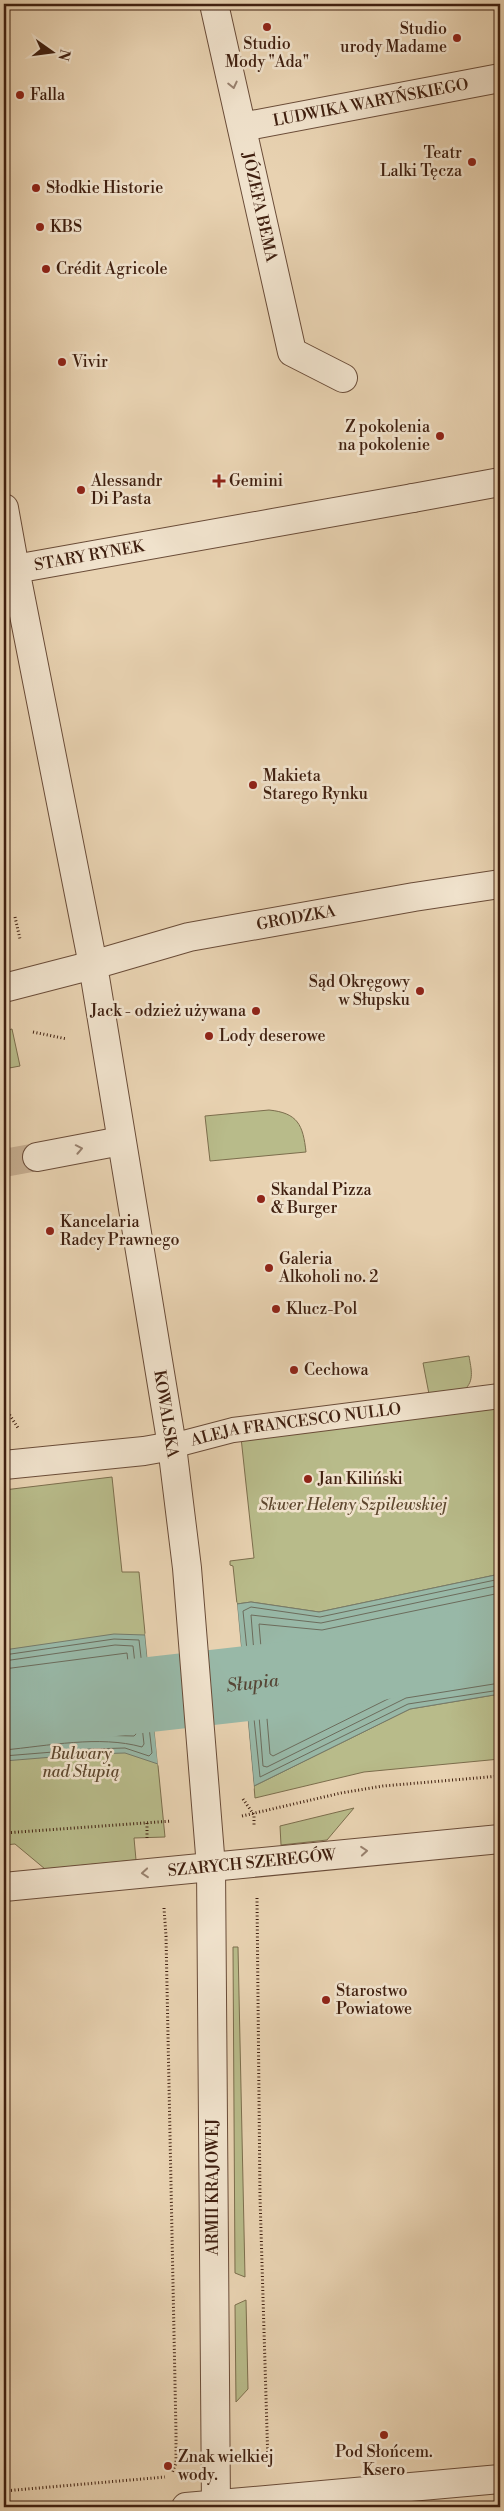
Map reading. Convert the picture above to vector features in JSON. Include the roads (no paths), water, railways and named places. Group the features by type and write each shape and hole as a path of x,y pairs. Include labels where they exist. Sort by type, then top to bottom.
{"street":[{"name":"JÓZEFA BEMA","path":"214,4 292,352 343,378"},
{"name":"LUDWIKA WARYŃSKIEGO","path":"242,127 500,78"},
{"name":"STARY RYNEK","path":"93,965 16,569 500,482"},
{"path":"4,508 16,569"},
{"name":"GRODZKA","path":"4,988 93,965 188,937 414,897 500,884"},
{"name":"KOWALSKA","path":"93,965 172,1446 187,1568 211,1867"},
{"path":"37,1157 121,1141"},
{"name":"ALEJA FRANCESCO NULLO","path":"4,1465 144,1451 172,1446"},
{"name":"SZARYCH SZEREGÓW","path":"4,1887 500,1839"},
{"name":"ARMII KRAJOWEJ","path":"211,1867 216,2506"},
{"path":"186,2507 216,2506 500,2479"}],"lane":[{"name":"ALEJA FRANCESCO NULLO","path":"172,1446 233,1430 500,1396"}],"water":[{"path":"500,1574 500,1694 410,1709 254,1786 237,1604 251,1602 319,1612"},
{"path":"114,1634 145,1635 158,1764 125,1753 4,1761 4,1650"}],"waterway":[{"name":"Słupia","path":"4,1711 286,1679 500,1641"}],"tunnel":[{"path":"4,1163 37,1157"}],"place":[{"name":"Studio Mody \"Ada\"","path":"267,27"},
{"name":"Studio urody Madame","path":"457,38"},
{"name":"Falla","path":"20,95"},
{"name":"Teatr Lalki Tęcza","path":"472,162"},
{"name":"Słodkie Historie","path":"36,188"},
{"name":"KBS","path":"40,227"},
{"name":"Crédit Agricole","path":"46,269"},
{"name":"Vivir","path":"62,362"},
{"name":"Z pokolenia na pokolenie","path":"440,436"},
{"name":"Gemini","path":"219,481"},
{"name":"Alessandr Di Pasta","path":"81,490"},
{"name":"Makieta Starego Rynku","path":"253,785"},
{"name":"Sąd Okręgowy w Słupsku","path":"420,991"},
{"name":"Jack - odzież używana","path":"256,1011"},
{"name":"Lody deserowe","path":"209,1036"},
{"name":"Skandal Pizza & Burger","path":"261,1199"},
{"name":"Kancelaria Radcy Prawnego","path":"50,1231"},
{"name":"Galeria Alkoholi no. 2","path":"269,1268"},
{"name":"Klucz-Pol","path":"276,1309"},
{"name":"Cechowa","path":"294,1370"},
{"name":"Jan Kiliński","path":"308,1479"},
{"name":"Starostwo Powiatowe","path":"326,2000"},
{"name":"Pod Słońcem. Ksero","path":"384,2435"},
{"name":"Znak wielkiej wody.","path":"168,2466"}],"park label":[{"name":"Skwer Heleny Szpilewskiej","path":"353,1505"},
{"name":"Bulwary nad Słupią","path":"81,1763"}]}
